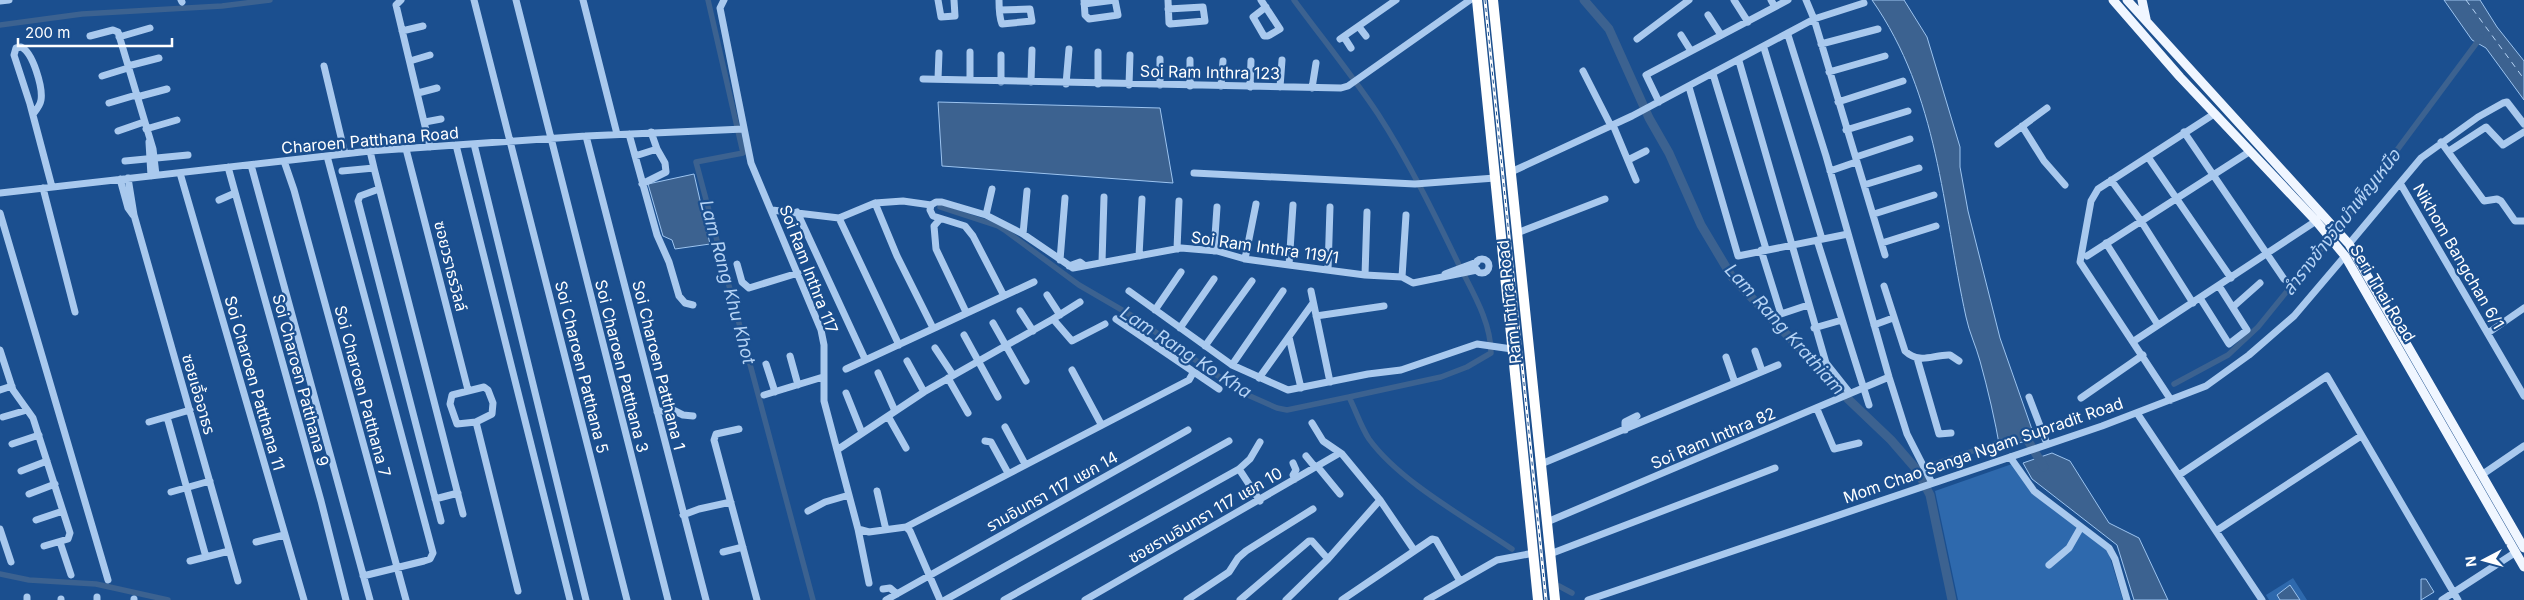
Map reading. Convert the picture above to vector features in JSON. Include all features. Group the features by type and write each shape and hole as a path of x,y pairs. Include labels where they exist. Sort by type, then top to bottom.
{"highway":[{"name":"Ram Inthra Road","path":"1477,0 1538,600"},
{"name":"Ram Inthra Road","path":"1493,0 1555,600"}],"main road":[{"path":"2142,0 2143,12 2148,24"},
{"name":"Seri Thai Road","path":"2121,2 2148,24 2349,244 2483,474 2521,549 2524,566"},
{"name":"Seri Thai Road","path":"2121,2 2214,114 2316,221 2345,256 2521,549"}],"street":[{"path":"0,1 10,0"},
{"path":"401,0 396,5 430,147"},
{"name":"Soi Charoen Patthana 5","path":"474,0 627,600"},
{"name":"Soi Charoen Patthana 3","path":"516,0 668,600"},
{"path":"583,0 617,134"},
{"name":"Soi Ram Inthra 117","path":"724,0 720,8 739,129 823,336 824,401 858,529 869,583"},
{"path":"938,0 941,18 955,16 954,0"},
{"path":"999,0 1000,10 1002,24 1032,21 1030,9 1000,10"},
{"path":"1114,0 1118,15 1089,20 1085,16 1084,2 1114,0"},
{"path":"1168,0 1168,9 1171,24 1205,22 1203,7 1168,9"},
{"path":"1261,0 1266,7"},
{"path":"1351,48 1342,38 1396,0"},
{"name":"Soi Ram Inthra 123","path":"923,79 1066,84 1341,88 1355,81 1470,0"},
{"path":"1637,39 1689,0"},
{"path":"1734,0 1748,22"},
{"path":"1771,0 1775,7"},
{"path":"1658,102 1646,74 1788,0"},
{"path":"1806,0 1814,19 1885,255"},
{"path":"1511,172 1632,116 1764,48 1814,19 1864,3"},
{"path":"1708,15 1722,35"},
{"path":"402,31 423,26"},
{"path":"1359,27 1366,36"},
{"path":"119,37 150,28"},
{"path":"1821,44 1878,29"},
{"path":"90,36 113,30 118,32 149,142 153,175"},
{"path":"1682,34 1691,51"},
{"path":"1788,34 1907,434 1926,468 1931,483"},
{"path":"33,114 41,98 40,88 30,54 21,47 16,48 14,55 33,114 52,187"},
{"path":"1764,48 1842,320 1869,405"},
{"path":"1066,84 1069,49"},
{"path":"1031,82 1032,50"},
{"path":"938,80 939,52"},
{"path":"970,52 970,80"},
{"path":"1098,52 1098,84"},
{"path":"410,61 430,55"},
{"path":"1001,82 1002,55"},
{"path":"1129,85 1130,55"},
{"path":"1829,72 1885,56"},
{"path":"102,76 159,58"},
{"path":"1160,59 1160,85"},
{"path":"1190,60 1190,86"},
{"path":"1280,87 1282,60"},
{"path":"1221,86 1223,61"},
{"path":"1250,87 1251,61"},
{"path":"1739,61 1814,328 1826,363 1849,392"},
{"path":"1312,88 1316,63"},
{"path":"324,66 346,154"},
{"path":"1583,71 1612,126 1636,180"},
{"path":"1713,74 1781,314 1808,305"},
{"path":"1838,102 1903,81"},
{"path":"1689,87 1738,256 1848,234"},
{"path":"418,93 438,88"},
{"path":"109,103 167,89"},
{"path":"2349,244 2421,158 2478,117 2507,102 2524,124"},
{"path":"1998,144 2047,108"},
{"path":"1846,130 1908,111"},
{"path":"2172,400 2080,262 2091,201 2098,189 2214,114"},
{"path":"2478,117 2503,145 2524,132"},
{"path":"425,122 441,119"},
{"path":"118,131 177,120"},
{"path":"2022,126 2044,161 2065,185"},
{"path":"2449,151 2486,127"},
{"name":"Charoen Patthana Road","path":"0,194 370,151 617,134 739,129"},
{"path":"642,184 666,172 665,163 657,149 651,132"},
{"path":"2184,132 2284,280"},
{"path":"629,134 642,184 679,296 685,303 693,305"},
{"name":"Soi Charoen Patthana 1","path":"586,136 706,600"},
{"path":"1830,171 1910,139"},
{"path":"2442,142 2484,201 2497,199 2502,201 2515,221 2524,221"},
{"path":"474,144 586,600"},
{"path":"456,145 570,600"},
{"name":"ซอยวราธรวิลล์","path":"406,149 468,390"},
{"path":"635,156 657,149"},
{"path":"370,151 463,514"},
{"path":"1628,160 1646,152"},
{"path":"2087,256 2174,198 2249,152"},
{"path":"125,161 188,155"},
{"path":"328,156 433,553 430,559 424,561 363,576"},
{"path":"2148,158 2230,278"},
{"name":"Soi Charoen Patthana 7","path":"286,161 406,600"},
{"path":"251,165 370,600"},
{"name":"Soi Charoen Patthana 9","path":"228,167 321,501 346,600"},
{"path":"342,171 374,168"},
{"path":"1864,185 1919,168"},
{"name":"Soi Charoen Patthana 11","path":"180,172 304,600"},
{"path":"1194,172 1418,184 1495,178"},
{"name":"ซอยเอิ้ออาธร","path":"124,179 238,581"},
{"path":"2112,180 2141,221 2193,303"},
{"name":"Nikhom Bangchan 6/1","path":"2400,183 2524,396"},
{"path":"43,188 75,312"},
{"path":"379,189 360,196 358,201 441,521"},
{"path":"986,215 992,189"},
{"path":"1023,234 1027,191"},
{"path":"218,200 235,193"},
{"path":"1874,214 1934,195"},
{"path":"1102,262 1104,197"},
{"path":"1060,260 1065,198"},
{"path":"1139,256 1142,199"},
{"path":"1517,233 1605,199"},
{"path":"1177,249 1179,201"},
{"name":"Soi Ram Inthra 119/1","path":"839,218 875,203 903,202 931,205 936,202 942,202 986,215 1023,234 1069,266 1080,262 1084,265 1177,249 1214,251 1245,259 1365,275 1402,277 1413,283 1477,266 1482,259 1504,265"},
{"path":"875,203 897,256 933,328"},
{"path":"1245,259 1256,204"},
{"path":"1289,265 1293,204"},
{"path":"931,205 933,216 965,226 973,236 1003,294"},
{"path":"1214,251 1217,208"},
{"path":"1328,270 1330,208"},
{"path":"772,210 839,218 898,345"},
{"path":"798,212 865,359"},
{"path":"1365,275 1367,212"},
{"path":"0,213 108,580"},
{"path":"1402,277 1406,214"},
{"path":"940,219 934,226 936,249 966,312"},
{"path":"2134,341 2316,221"},
{"path":"1882,243 1936,226"},
{"path":"2106,243 2158,324"},
{"name":"Mom Chao Sanga Ngam Supradit Road","path":"1588,600 2046,445 2172,400 2216,381 2294,316 2345,256"},
{"path":"1487,270 1488,262"},
{"path":"737,264 742,282 749,288 798,273"},
{"name":"Soi Ram Inthra 119/1","path":"1477,266 1482,273 1504,265"},
{"path":"1155,310 1182,272"},
{"path":"1180,328 1214,279"},
{"path":"1205,346 1252,281"},
{"path":"846,369 1003,294 1034,282"},
{"path":"2233,307 2260,283"},
{"path":"1884,286 1905,351 1917,358 1932,359 1948,354 1959,361"},
{"path":"2200,298 2230,344 2247,330 2219,286"},
{"path":"1129,291 1232,365 1288,390 1401,370 1477,344 1512,350"},
{"path":"1232,365 1283,291"},
{"path":"1311,291 1330,382"},
{"path":"1046,295 1072,342 1105,324"},
{"path":"837,450 924,392 1007,347 1080,302"},
{"path":"1259,378 1313,303"},
{"path":"1316,316 1384,306"},
{"path":"2488,332 2524,308"},
{"path":"1020,311 1033,331"},
{"path":"1874,325 1893,318"},
{"path":"1116,319 1219,389"},
{"path":"1814,328 1842,320"},
{"path":"993,323 1026,381"},
{"path":"964,335 998,397"},
{"path":"1289,337 1301,388"},
{"path":"935,348 968,413"},
{"path":"0,350 2,362 12,386 27,410 39,435 70,533 68,539 44,546"},
{"path":"1755,351 1762,371"},
{"path":"2081,398 2143,355"},
{"path":"790,356 798,385"},
{"path":"1726,357 1735,383"},
{"path":"1917,358 1939,434 1951,433"},
{"path":"907,361 924,392"},
{"path":"766,364 775,392"},
{"path":"1541,464 1778,364"},
{"path":"1072,370 1101,424"},
{"path":"878,373 895,411"},
{"path":"858,529 864,532 906,527 1101,424 1189,380 1193,373"},
{"path":"764,396 824,376"},
{"path":"2179,475 2327,376 2458,600"},
{"name":"Soi Ram Inthra 82","path":"1547,522 1817,409 1849,392 1889,377"},
{"path":"0,390 12,386"},
{"path":"486,388 493,404 493,410 490,416 476,422 457,424 452,413 452,396 468,390 486,388"},
{"path":"846,393 862,432"},
{"path":"2029,398 2046,445"},
{"path":"657,412 670,409 693,416"},
{"path":"1817,409 1834,449 1859,443"},
{"path":"3,417 27,410"},
{"path":"149,422 190,410"},
{"path":"2137,413 2262,600"},
{"path":"888,416 906,448"},
{"path":"1625,430 1625,422 1637,416"},
{"path":"167,417 206,557"},
{"path":"476,422 518,591"},
{"path":"1312,422 1324,441 1328,442 1338,454 1342,454 1380,500 1414,550"},
{"path":"1005,427 1025,464"},
{"path":"739,429 715,436 757,600"},
{"name":"รามอินทรา 117 แยก 14","path":"886,600 1188,430"},
{"path":"12,444 39,435"},
{"path":"2216,531 2361,436"},
{"path":"984,441 991,442 1008,473"},
{"path":"945,600 1229,441"},
{"path":"1004,600 1239,468 1250,459 1260,442"},
{"path":"2483,474 2524,446"},
{"name":"ซอยรามอินทรา 117 แยก 10","path":"1085,600 1260,501 1338,454"},
{"path":"2014,455 2034,491 2113,553 2127,600"},
{"path":"1306,456 1340,494"},
{"path":"21,470 47,461"},
{"path":"1293,463 1296,470 1293,475 1295,479"},
{"path":"1239,468 1260,501"},
{"path":"1550,554 1775,468"},
{"path":"171,492 210,481"},
{"path":"29,494 55,484"},
{"path":"877,491 886,530"},
{"path":"435,499 458,493"},
{"path":"808,511 825,502 848,495"},
{"path":"1286,600 1328,559 1380,500"},
{"path":"683,515 731,502"},
{"path":"1187,600 1229,572 1238,558 1246,551 1313,509"},
{"path":"36,520 63,511"},
{"path":"906,527 910,530 940,600"},
{"path":"2049,565 2070,548 2081,527"},
{"path":"0,528 11,562"},
{"path":"256,542 284,535"},
{"path":"1342,600 1432,539 1436,540 1460,581"},
{"path":"1240,600 1309,541 1312,541 1328,559"},
{"path":"60,542 71,575"},
{"path":"723,552 743,547"},
{"path":"2442,600 2521,549"},
{"path":"190,561 229,551"},
{"path":"1427,600 1497,560 1534,553"},
{"path":"883,589 890,588 897,594"}],"shaded area":[{"path":"1872,0 1904,0 1927,37 1960,147 1960,167 1968,211 2000,338 2035,438 2000,449 1986,383 1966,317 1935,153 1925,113 1912,75 1894,37"},
{"path":"2444,0 2480,0 2497,27 2524,61 2524,100 2486,48 2472,40"},
{"path":"938,102 1160,108 1173,183 942,166"},
{"path":"694,174 710,244 675,249 672,240 663,236 648,184"},
{"path":"2052,453 2070,461 2109,523 2139,538 2168,600 2134,600 2117,545 2032,479 2023,463"},
{"path":"2012,464 2030,490 2108,551 2123,600 1958,600 1935,491"},
{"path":"2293,578 2307,600 2300,600 2290,585 2277,595 2280,600 2269,600 2266,595"},
{"path":"2421,579 2426,579 2434,592 2421,600"},
{"path":"2290,585 2300,600 2280,600 2277,595"}],"waterway":[{"name":"Lam Rang Khu Khot","path":"0,25 82,14 222,6 270,0"},
{"name":"Lam Rang Khu Khot","path":"708,0 743,153 696,162 813,600"},
{"path":"1294,0 1368,99 1411,169 1475,297 1485,319 1490,341 1491,353 1467,367 1441,377 1349,397"},
{"name":"Lam Rang Krathiam","path":"1584,0 1609,29 1649,118 1669,153 1701,225 1732,277 1848,399 1891,440 1917,470 1930,495 1952,600"},
{"name":"ลำรางข้างวัดบำเพ็ญเหนือ","path":"2174,384 2228,355 2258,327 2348,216 2481,37"},
{"name":"Lam Rang Ko Kha","path":"940,207 998,226 1079,285 1134,317 1241,392 1277,408 1287,410 1349,397 1369,439 1398,470 1436,499 1512,549"},
{"path":"2022,431 2044,467"},
{"path":"1917,470 2005,440"},
{"path":"0,574 29,580 96,584 168,600"},
{"name":"Lam Rang Ko Kha","path":"1559,586 1572,593"}],"ferry route":[{"path":"2466,0 2524,79"}],"railway":[{"path":"1485,0 1546,600"}]}
